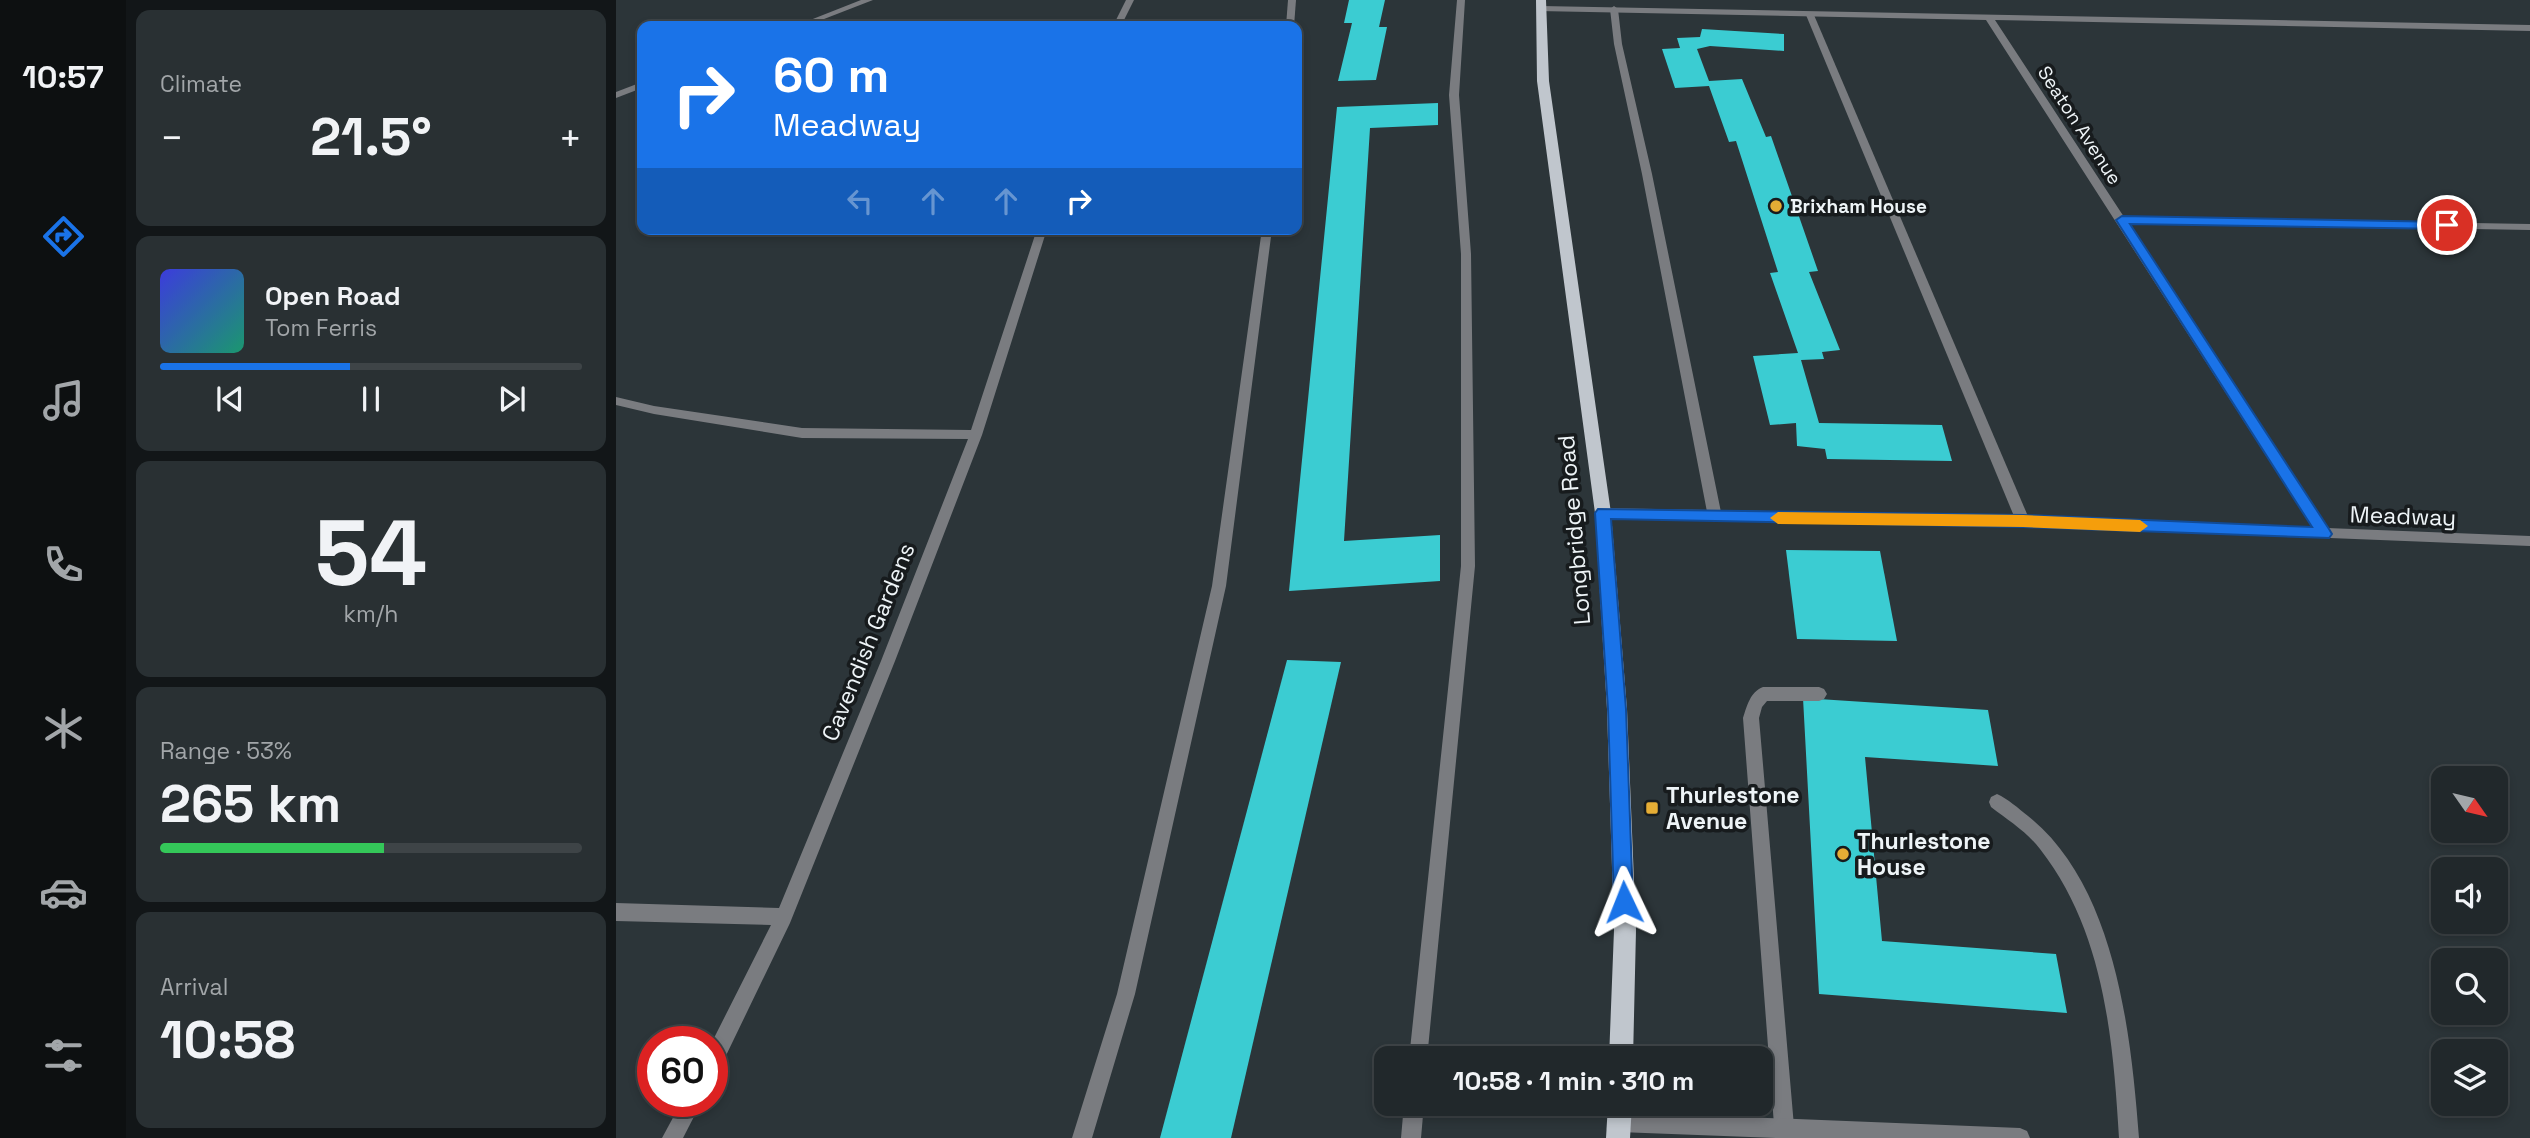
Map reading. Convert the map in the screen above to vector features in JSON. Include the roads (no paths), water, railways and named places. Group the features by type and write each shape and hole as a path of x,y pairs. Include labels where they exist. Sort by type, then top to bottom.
{"main road":[{"name":"Longbridge Road","path":"1541,4 1543,82 1552,158 1603,513 1617,709 1624,902 1621,1046"}],"street":[{"path":"812,21 869,0"},
{"path":"1120,21 1130,0"},
{"path":"1290,21 1292,0"},
{"path":"1420,1046 1468,566 1466,254 1454,94 1461,0"},
{"path":"1541,4 1810,15 2530,28"},
{"path":"1614,9 1618,44 1647,174 1715,517"},
{"path":"1810,15 2023,521"},
{"name":"Seaton Avenue","path":"1989,18 2324,534"},
{"path":"616,95 637,87"},
{"path":"2122,220 2530,227"},
{"name":"Cavendish Gardens","path":"728,1031 784,917 976,435 1040,235"},
{"path":"1082,1138 1126,994 1219,586 1266,235"},
{"path":"616,401 654,410 802,433 976,435"},
{"name":"Meadway","path":"1603,513 2023,521 2530,541"},
{"path":"1785,1134 1751,719 1755,704 1763,694 1819,694"},
{"path":"1997,802 2044,842 2070,878 2089,918 2115,996 2129,1138"},
{"path":"616,912 784,917"},
{"path":"1410,1138 1413,1116"},
{"path":"672,1138 683,1117"},
{"path":"1619,1121 1682,1122 1785,1134 2020,1138"}],"place":[{"name":"Brixham House","path":"1776,206"},
{"name":"Thurlestone Avenue","path":"1652,808"},
{"name":"Thurlestone House","path":"1843,854"}]}
